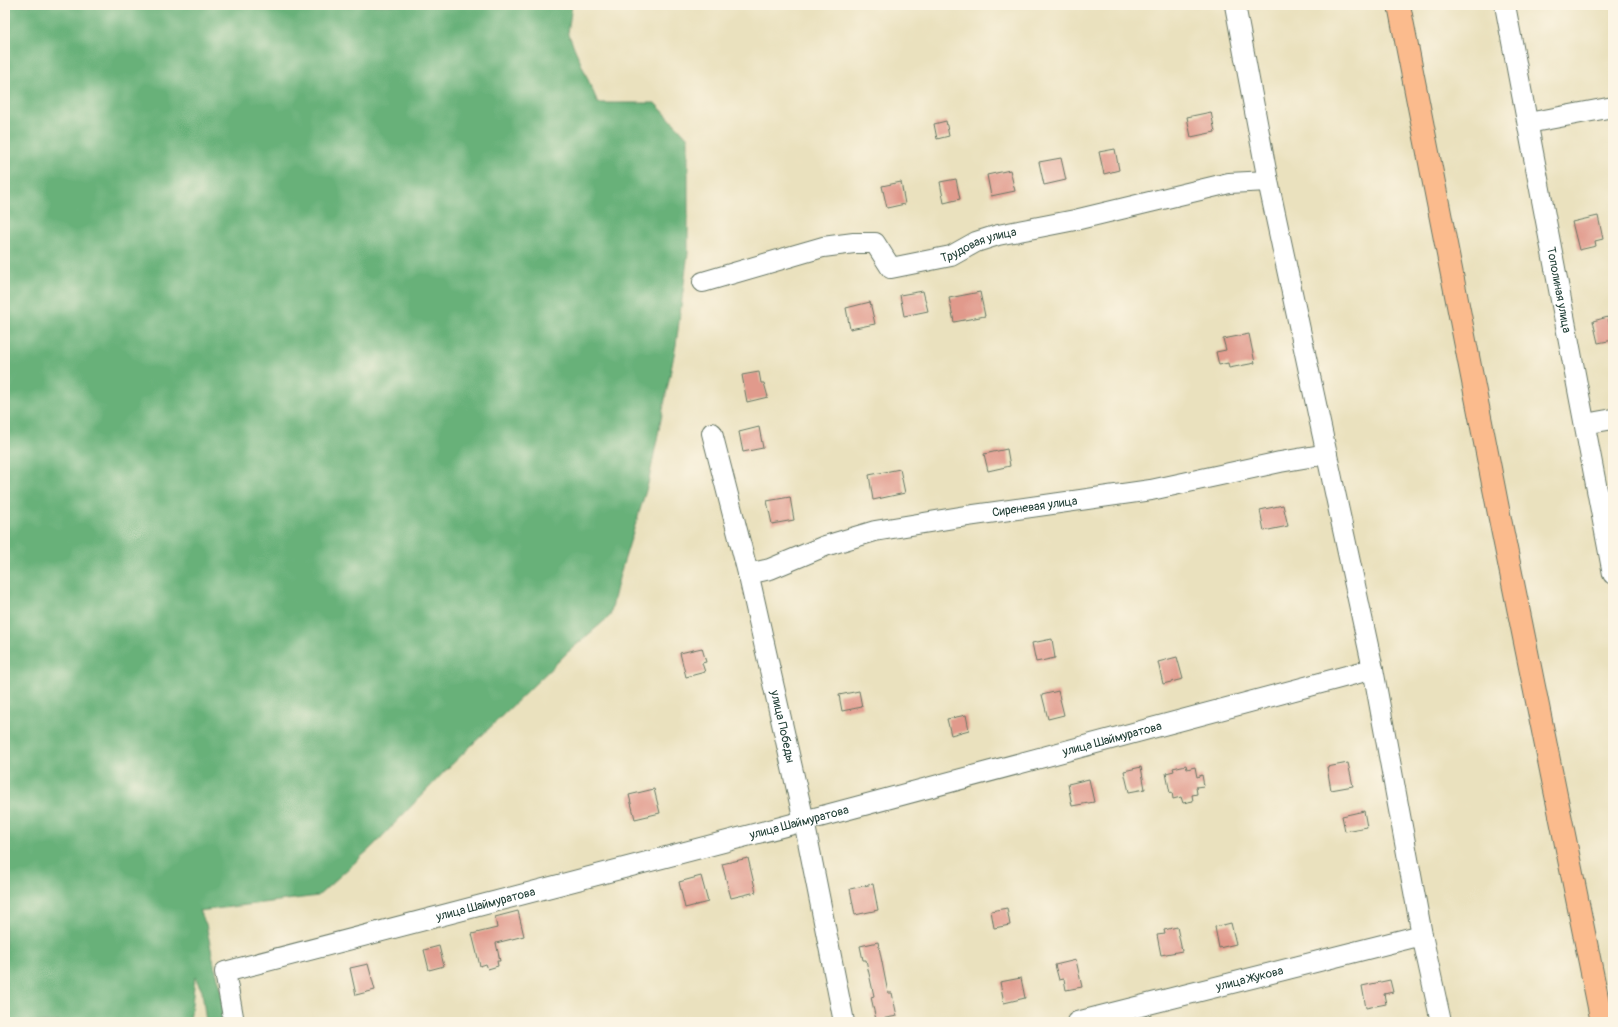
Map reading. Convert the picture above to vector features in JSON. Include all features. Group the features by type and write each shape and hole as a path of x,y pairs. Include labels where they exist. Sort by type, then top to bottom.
{"main road":[{"path":"1399,5 1500,519 1602,1022"}],"street":[{"path":"1235,5 1268,181 1373,668 1422,935 1441,1022"},
{"name":"Тополиная улица","path":"1505,5 1613,574"},
{"path":"1528,123 1613,107"},
{"name":"Трудовая улица","path":"703,282 823,247 854,243 875,243 891,268 951,256 976,242 998,235 1075,220 1229,183 1268,181"},
{"path":"1585,424 1613,419"},
{"name":"улица Победы","path":"712,433 748,574 804,820 844,1022"},
{"name":"Сиреневая улица","path":"748,574 770,569 825,546 875,531 960,517 1151,490 1280,462 1327,454"},
{"name":"улица Шаймуратова","path":"234,1022 225,972 804,820 1373,668"},
{"name":"улица Жукова","path":"1077,1022 1422,935"}],"green space":[{"path":"5,5 572,5 568,33 598,103 655,103 688,138 688,253 676,345 648,484 620,574 610,616 568,652 445,771 373,846 318,896 199,911 206,924 228,1022 206,1022 202,991 195,977 190,1022 5,1022"}],"building":[{"path":"1211,112 1215,132 1191,137 1187,117"},
{"path":"946,121 949,136 937,139 934,124"},
{"path":"1115,149 1119,170 1104,174 1099,152"},
{"path":"1061,158 1066,180 1044,185 1039,162"},
{"path":"1010,170 1015,191 991,196 987,175"},
{"path":"956,179 960,199 944,203 940,182"},
{"path":"901,182 905,204 887,208 882,186"},
{"path":"1598,216 1603,239 1595,241 1596,246 1579,250 1572,222"},
{"path":"923,291 928,311 904,316 900,295"},
{"path":"980,292 985,316 954,322 949,298"},
{"path":"870,302 875,324 850,329 846,308"},
{"path":"1608,317 1613,340 1598,343 1593,321"},
{"path":"1249,334 1255,363 1229,368 1228,363 1219,365 1216,352 1226,350 1223,339"},
{"path":"759,372 761,383 764,383 768,397 747,402 742,375"},
{"path":"759,427 763,448 743,452 739,432"},
{"path":"1007,449 1010,466 988,471 984,454"},
{"path":"900,469 905,493 873,500 869,475"},
{"path":"790,497 794,520 772,524 767,501"},
{"path":"1283,505 1288,526 1264,531 1260,510"},
{"path":"1052,639 1055,658 1036,662 1032,643"},
{"path":"702,648 706,662 702,663 705,672 686,677 680,653"},
{"path":"1177,657 1183,679 1163,684 1158,662"},
{"path":"859,691 862,707 842,711 839,695"},
{"path":"1058,691 1064,715 1048,719 1042,695"},
{"path":"966,715 969,730 951,735 947,719"},
{"path":"1348,763 1353,786 1331,790 1327,767"},
{"path":"1186,765 1187,769 1195,767 1197,777 1202,775 1204,786 1196,787 1197,794 1192,795 1193,801 1183,803 1181,797 1173,799 1172,792 1170,793 1166,773 1174,771 1173,768"},
{"path":"1141,767 1145,789 1129,792 1124,771"},
{"path":"1089,779 1094,802 1072,806 1068,784"},
{"path":"654,789 660,813 635,819 629,795"},
{"path":"1364,811 1367,827 1345,831 1342,816"},
{"path":"748,858 756,892 731,898 722,864"},
{"path":"701,876 708,902 685,908 679,882"},
{"path":"873,884 878,910 855,915 850,889"},
{"path":"1007,908 1010,925 994,928 991,911"},
{"path":"518,911 524,936 496,943 500,961 497,961 498,966 488,969 486,964 480,966 472,934 497,928 495,917"},
{"path":"1231,923 1236,944 1219,948 1215,927"},
{"path":"1177,927 1182,951 1161,955 1157,935 1165,934 1164,930"},
{"path":"878,942 888,993 892,993 897,1016 876,1020 871,997 874,996 866,960 863,960 860,946"},
{"path":"439,946 444,966 429,970 424,950"},
{"path":"1076,960 1082,987 1066,990 1064,979 1059,980 1055,965"},
{"path":"368,964 375,990 356,995 350,968"},
{"path":"1021,978 1025,998 1004,1003 1000,982"},
{"path":"1390,980 1393,992 1384,994 1386,1004 1366,1008 1362,986"}]}
